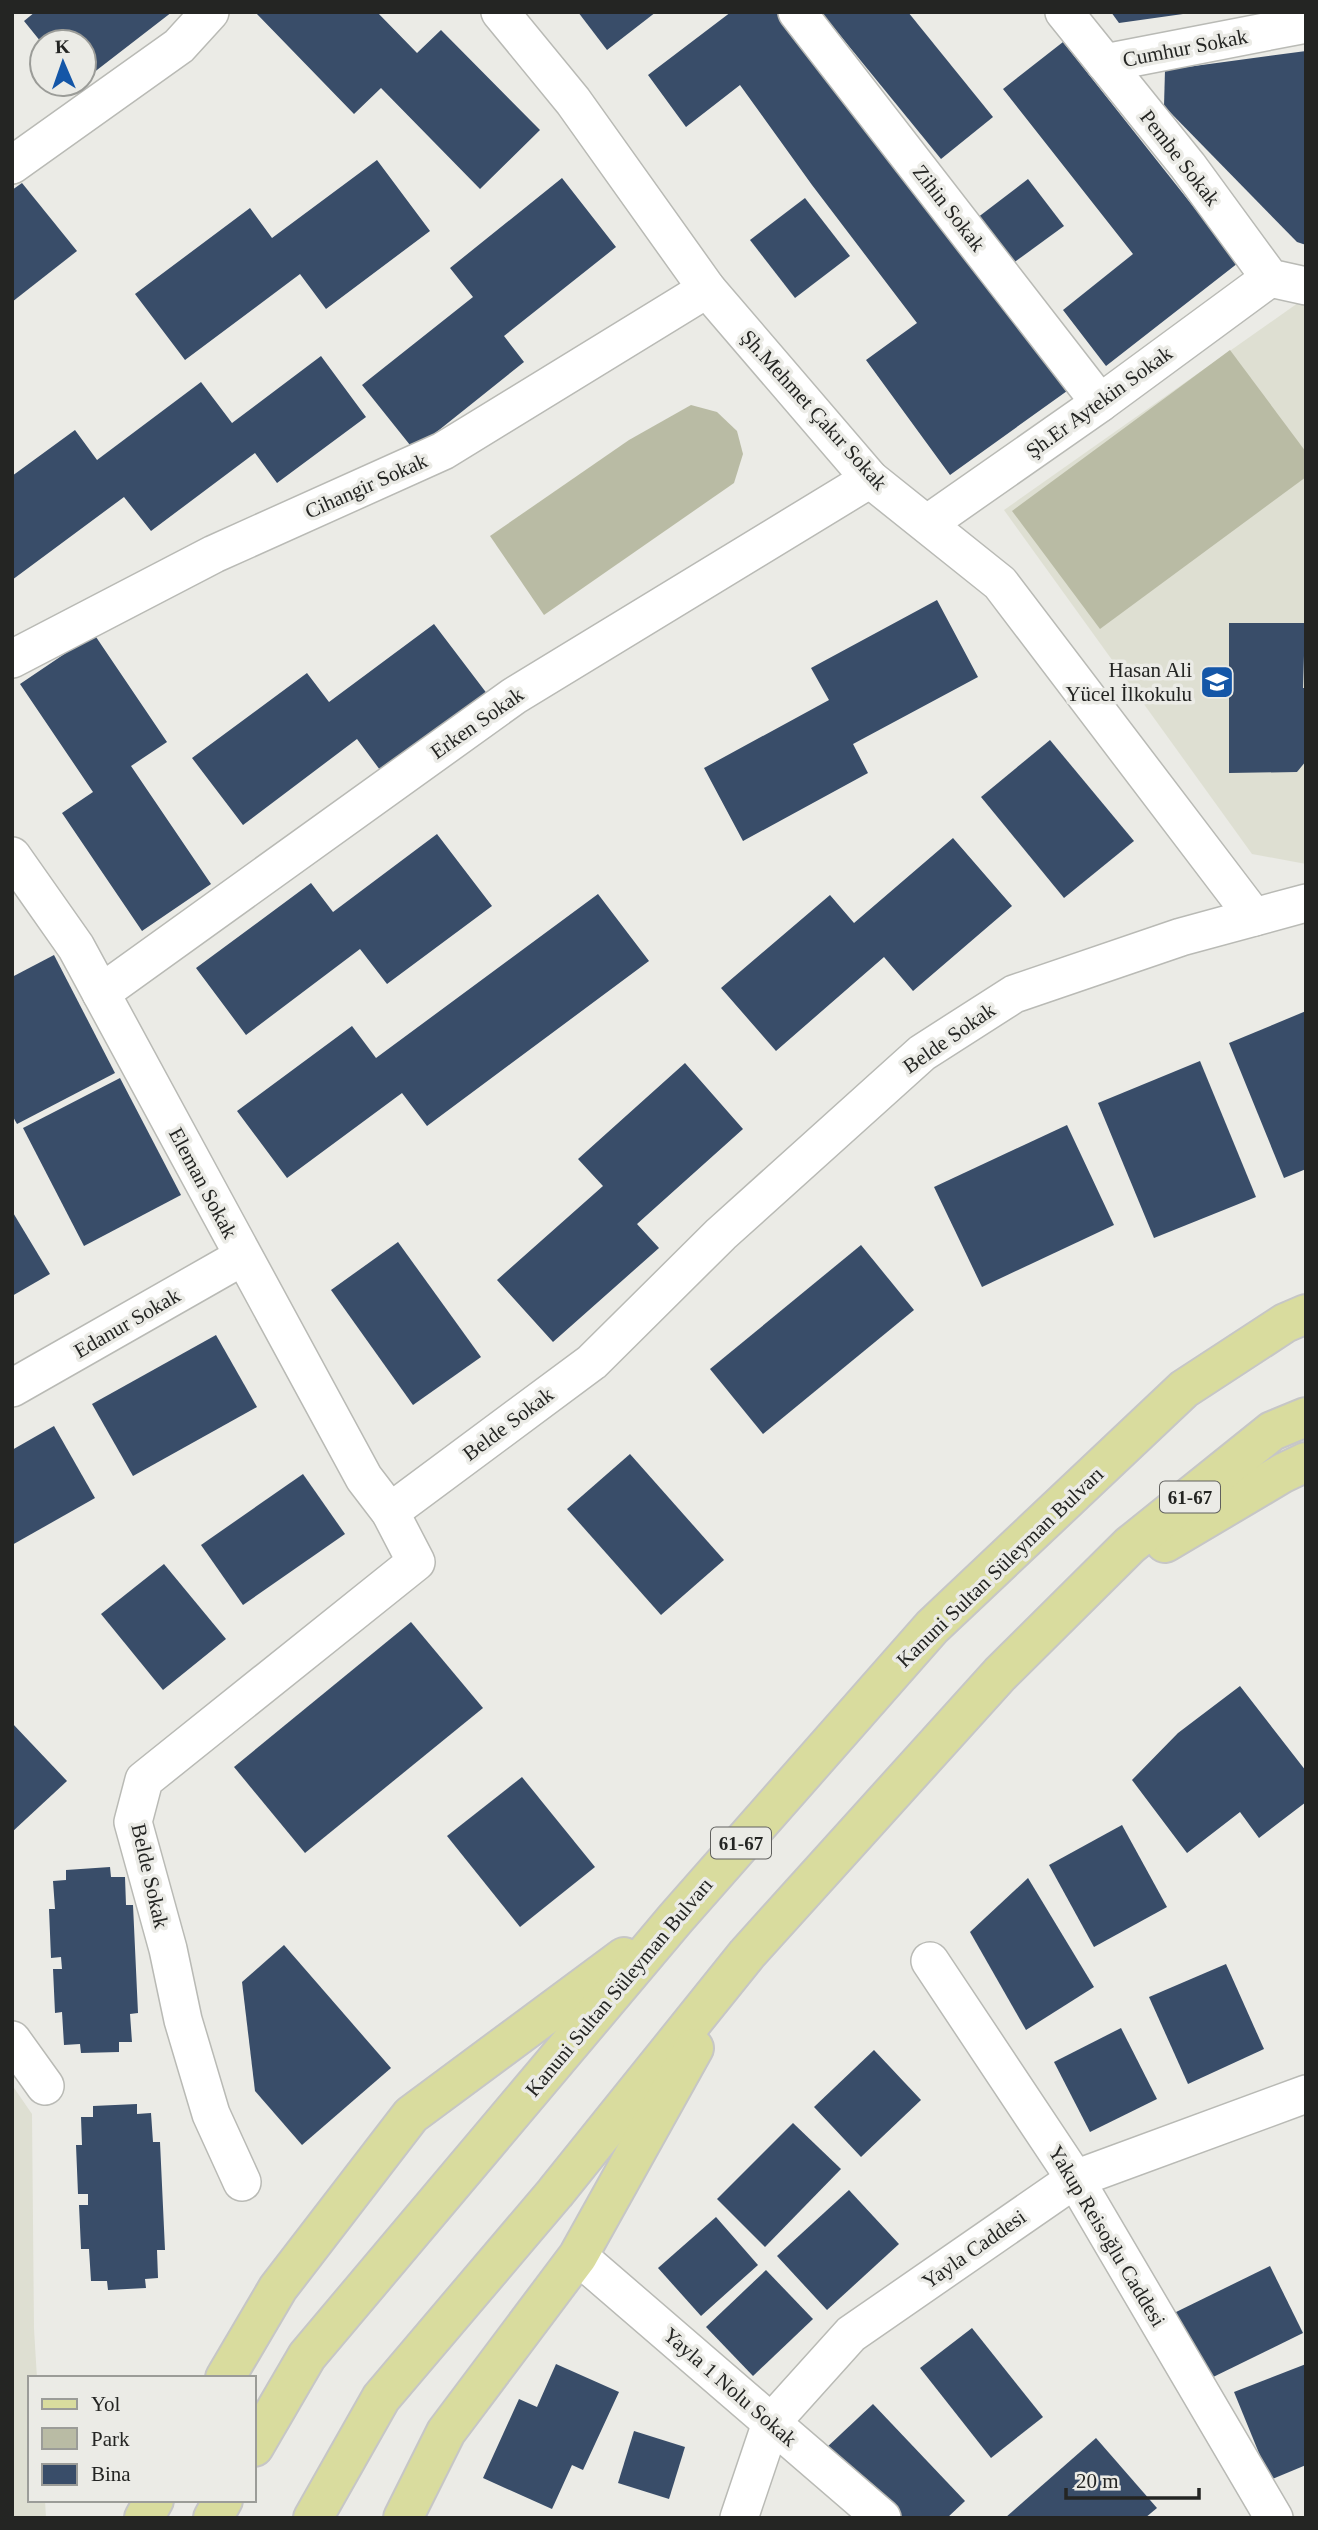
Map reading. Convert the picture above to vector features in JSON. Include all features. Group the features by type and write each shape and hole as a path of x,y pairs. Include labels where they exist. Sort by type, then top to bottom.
{"main road":[{"name":"Kanuni Sultan Süleyman Bulvarı","path":"256,2444 307,2356 676,1918 932,1627 1184,1389 1285,1323 1306,1314"},
{"name":"61-67","path":"313,2518 381,2398 555,2193 747,1954 1000,1674 1130,1545 1272,1431 1306,1417"},
{"name":"61-67","path":"1084,1590 1306,1462"},
{"name":"61-67","path":"226,2376 278,2287 411,2115 676,1918"},
{"name":"61-67","path":"403,2518 446,2431 578,2256 747,1954"},
{"path":"144,2518 153,2502"},
{"path":"213,2518 222,2502"}],"street":[{"path":"12,165 179,46 210,12"},
{"name":"Şh.Mehmet Çakır Sokak","path":"500,12 573,101 707,289 870,479 1000,583 1254,917"},
{"name":"Zihin Sokak","path":"797,12 1100,403"},
{"name":"Pembe Sokak","path":"1063,12 1188,166 1270,278"},
{"name":"Cumhur Sokak","path":"1105,63 1306,24"},
{"path":"1270,278 1306,286"},
{"name":"Şh.Er Aytekin Sokak","path":"927,524 1100,403 1270,278"},
{"name":"Cihangir Sokak","path":"12,659 214,554 443,451 707,289"},
{"name":"Erken Sokak","path":"101,993 514,696 870,479"},
{"name":"Eleman Sokak","path":"12,856 76,947 364,1478 390,1512"},
{"name":"Belde Sokak","path":"242,2182 211,2114 186,2032 165,1937 134,1822 144,1780 416,1562 390,1512 592,1362 721,1234 922,1053 1014,994 1181,937 1306,903"},
{"name":"Edanur Sokak","path":"12,1388 243,1257"},
{"name":"Yakup Reisoğlu Caddesi","path":"930,1961 1075,2179 1274,2518"},
{"path":"12,2040 45,2086"},
{"name":"Yayla Caddesi","path":"739,2518 771,2423 851,2334 1075,2179 1306,2094"},
{"name":"Yayla 1 Nolu Sokak","path":"578,2256 882,2518"}],"shaded area":[{"name":"Hasan Ali Yücel İlkokulu","path":"1305,298 1306,864 1252,854 1004,510"},
{"path":"12,2085 32,2114 37,2376 28,2376 28,2502 45,2502 46,2518 12,2518"}],"green space":[{"path":"1230,350 1306,452 1306,477 1100,629 1012,511"},
{"path":"691,405 717,412 737,431 743,454 734,483 544,615 490,536 629,440"}],"building":[{"path":"35,12 172,12 98,69 98,28 30,28 24,21"},
{"path":"255,12 377,12 417,53 441,30 540,130 480,189 381,88 354,114"},
{"path":"578,12 656,12 607,50"},
{"path":"731,12 785,12 1067,391 950,475 866,360 917,323 740,85 686,127 648,75"},
{"path":"821,12 908,12 993,117 941,159"},
{"path":"1111,12 1183,12 1183,14 1119,23"},
{"path":"1063,42 1238,263 1106,366 1063,310 1133,254 1003,89"},
{"path":"1306,51 1306,245 1297,242 1164,106 1165,70"},
{"path":"377,160 430,231 326,309 300,274 185,360 135,294 250,208 272,238"},
{"path":"562,178 616,247 504,336 524,362 414,450 362,385 473,297 450,268"},
{"path":"1028,179 1064,226 1012,264 977,218"},
{"path":"22,183 77,251 12,302 12,190"},
{"path":"805,198 850,256 795,298 750,240"},
{"path":"321,356 366,417 277,483 255,453 151,531 124,497 12,580 12,476 75,430 97,460 201,382 232,423"},
{"path":"937,600 978,677 853,744 868,773 743,841 704,768 829,700 811,668"},
{"path":"1229,623 1305,623 1303,688 1306,688 1306,761 1297,772 1229,773"},
{"path":"434,624 488,695 383,774 357,739 243,825 192,758 307,673 329,702"},
{"path":"94,634 167,742 131,766 211,884 142,931 62,813 93,792 20,684"},
{"path":"1050,740 1134,841 1064,898 981,797"},
{"path":"437,834 492,906 387,984 360,949 246,1035 196,968 311,883 333,912"},
{"path":"953,838 1012,906 913,991 884,957 776,1051 721,988 830,895 854,923"},
{"path":"598,894 649,961 427,1126 402,1093 287,1178 237,1111 352,1026 376,1058"},
{"path":"54,955 115,1073 17,1124 12,1115 12,977"},
{"path":"1306,1011 1306,1169 1284,1178 1229,1043"},
{"path":"1200,1061 1256,1197 1154,1238 1098,1103"},
{"path":"685,1063 743,1129 637,1224 659,1248 553,1342 497,1280 603,1186 578,1159"},
{"path":"120,1078 181,1195 84,1246 23,1128"},
{"path":"1067,1125 1114,1225 982,1287 934,1187"},
{"path":"12,1211 50,1274 12,1296"},
{"path":"398,1242 481,1357 413,1405 331,1290"},
{"path":"861,1245 914,1310 763,1434 710,1369"},
{"path":"216,1335 257,1407 133,1476 92,1404"},
{"path":"54,1426 95,1498 12,1545 12,1450"},
{"path":"630,1454 724,1560 661,1615 567,1509"},
{"path":"303,1474 345,1534 243,1605 201,1545"},
{"path":"164,1564 226,1639 163,1690 101,1614"},
{"path":"411,1622 483,1708 305,1853 234,1767"},
{"path":"1240,1686 1306,1771 1306,1802 1259,1838 1240,1812 1187,1853 1132,1780 1178,1733"},
{"path":"12,1723 67,1781 12,1832"},
{"path":"522,1777 595,1867 520,1927 447,1836"},
{"path":"1122,1825 1167,1907 1094,1947 1049,1865"},
{"path":"110,1867 111,1877 125,1877 126,1905 133,1905 138,2013 130,2014 132,2042 119,2042 119,2052 81,2053 80,2044 64,2045 62,2012 55,2013 53,1969 62,1969 61,1957 51,1958 49,1909 55,1909 53,1881 66,1880 66,1870"},
{"path":"1028,1878 1094,1987 1026,2030 970,1932"},
{"path":"284,1945 391,2068 302,2145 255,2091 242,1982"},
{"path":"1226,1964 1264,2049 1188,2084 1149,1997"},
{"path":"1121,2028 1157,2099 1090,2132 1054,2062"},
{"path":"874,2050 921,2100 861,2157 814,2107"},
{"path":"137,2104 137,2114 151,2113 153,2142 160,2142 165,2250 157,2250 158,2278 145,2279 146,2288 108,2290 107,2281 91,2281 89,2249 81,2249 79,2205 88,2205 88,2194 78,2194 76,2145 82,2145 81,2117 93,2117 93,2106"},
{"path":"793,2123 841,2169 765,2247 717,2199"},
{"path":"849,2190 899,2244 827,2310 777,2256"},
{"path":"716,2217 758,2265 701,2316 658,2268"},
{"path":"1270,2266 1303,2333 1205,2381 1172,2314"},
{"path":"766,2270 813,2319 753,2376 706,2327"},
{"path":"972,2328 1043,2417 991,2458 920,2368"},
{"path":"556,2364 619,2392 583,2470 572,2465 552,2509 483,2478 519,2399 537,2407"},
{"path":"1306,2364 1306,2465 1270,2480 1234,2392"},
{"path":"873,2404 965,2501 947,2518 890,2518 825,2449"},
{"path":"634,2431 685,2447 669,2499 618,2483"},
{"path":"1096,2438 1157,2508 1145,2518 1005,2518"}],"place":[{"name":"Hasan Ali Yücel İlkokulu","path":"1217,682"}]}
